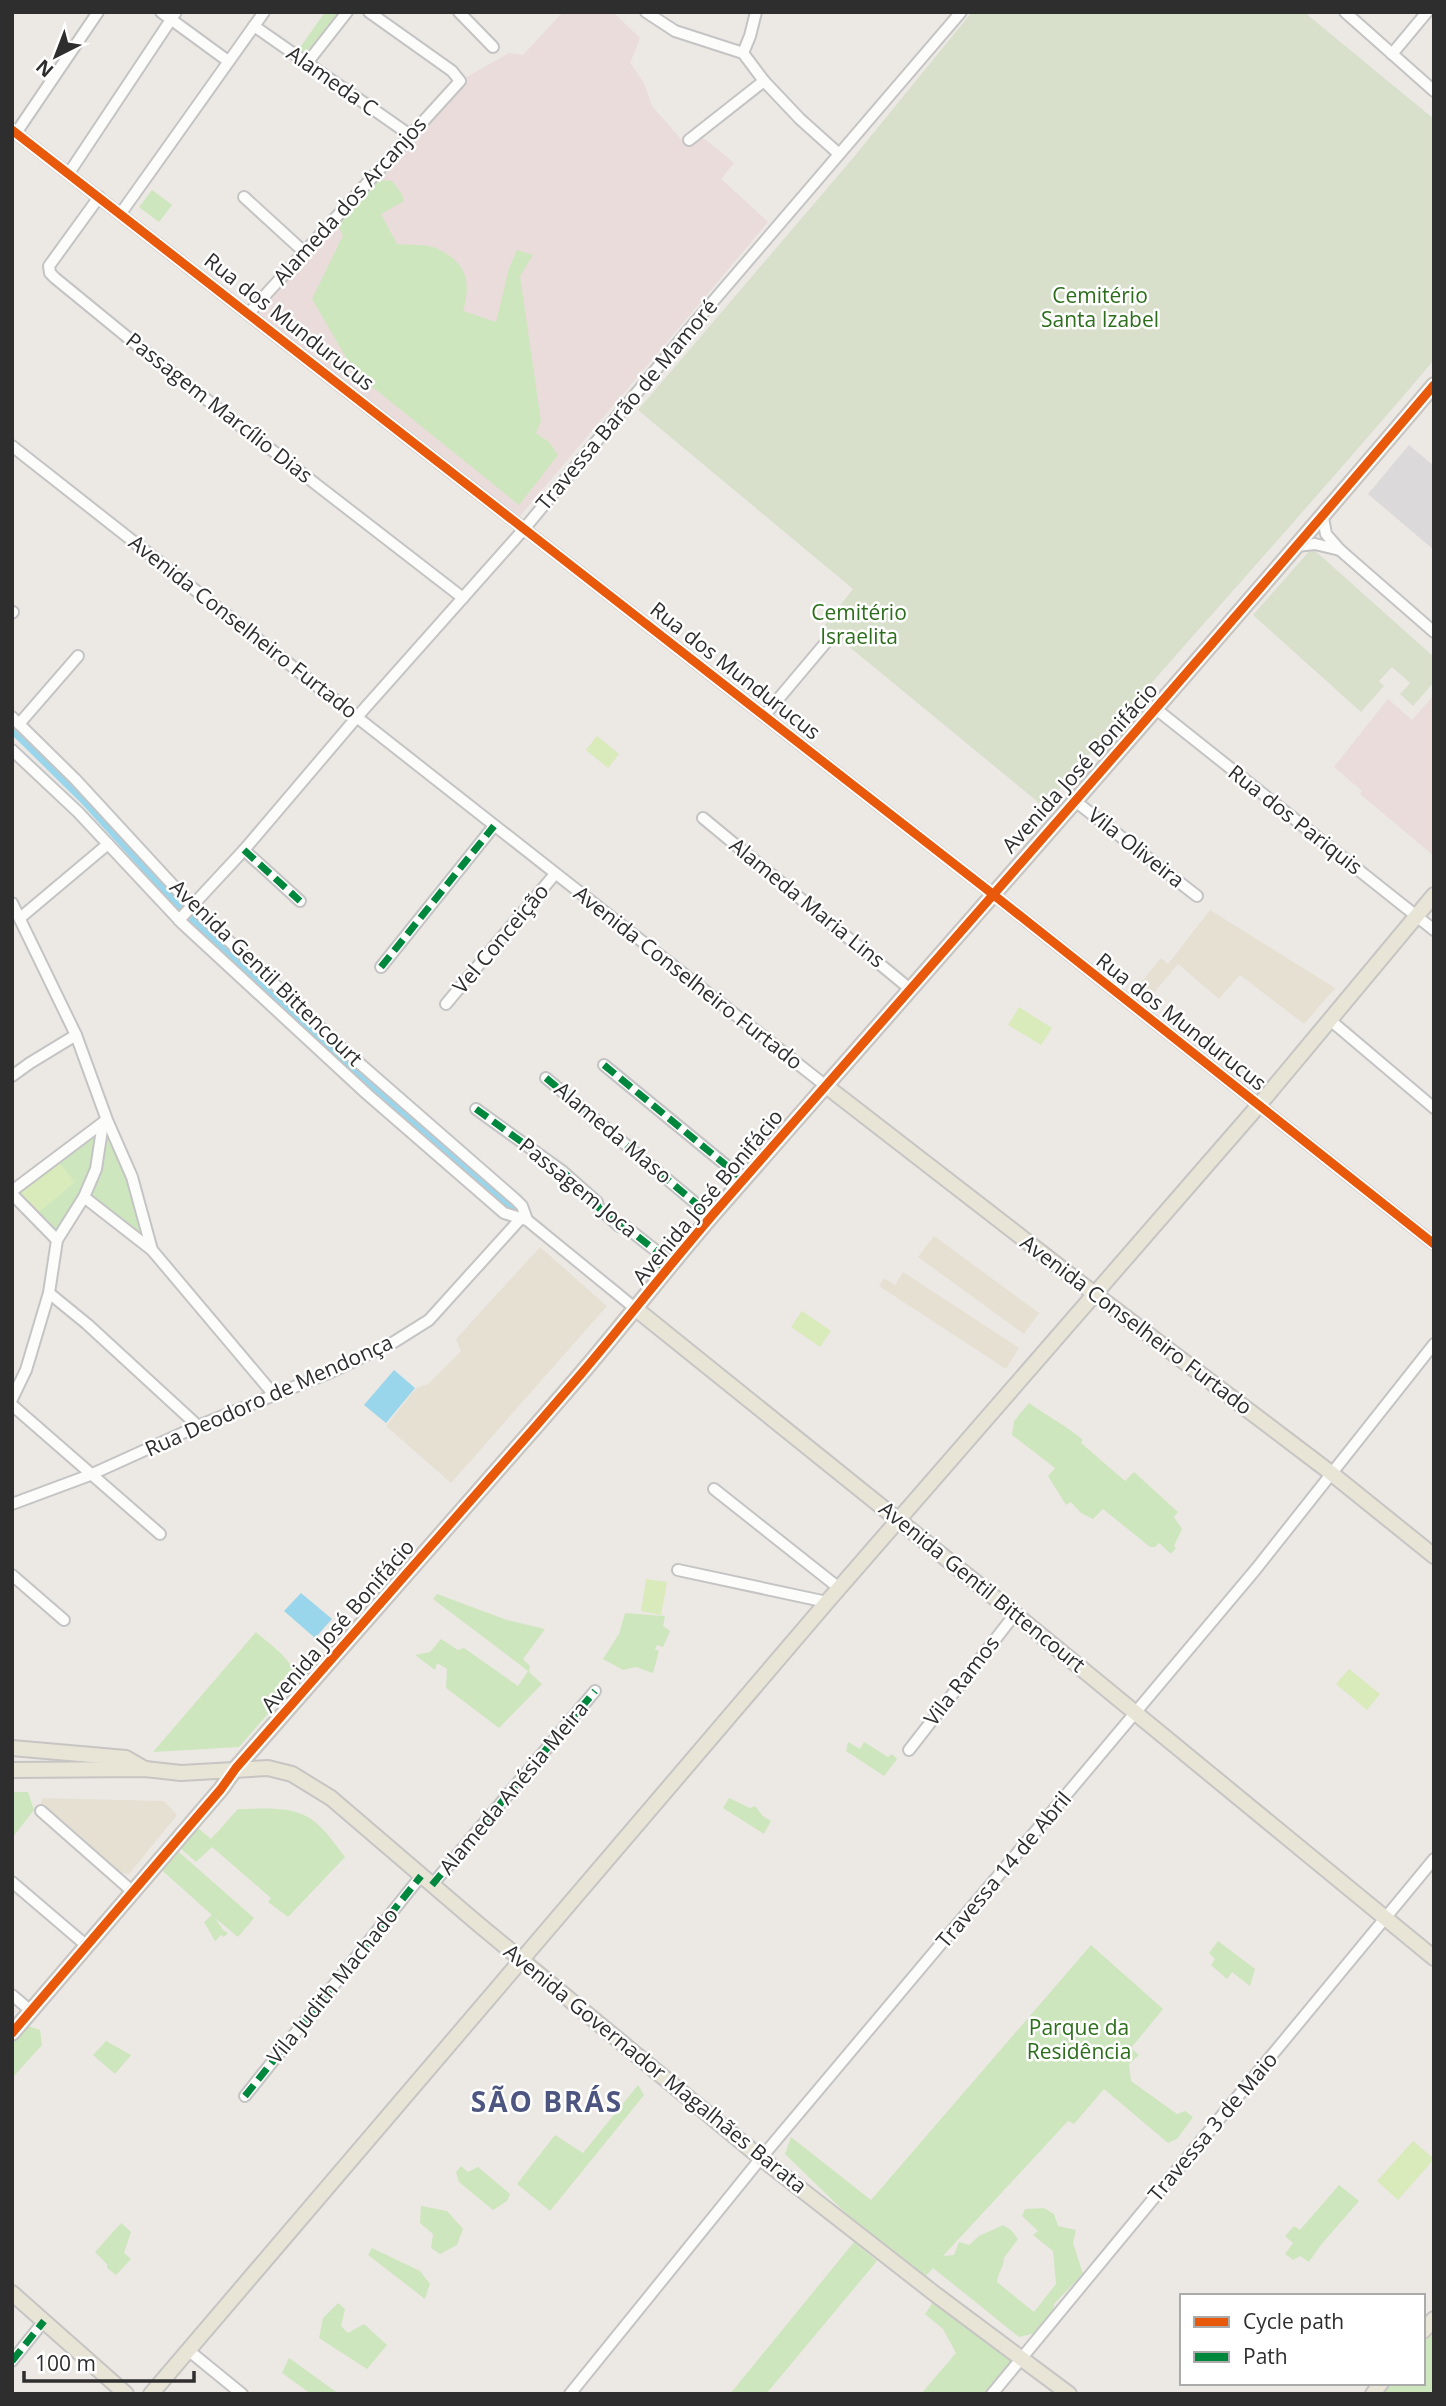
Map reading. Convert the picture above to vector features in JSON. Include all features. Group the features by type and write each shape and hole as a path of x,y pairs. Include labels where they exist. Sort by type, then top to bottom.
{"main road":[{"name":"Avenida José Bonifácio","path":"12,2033 236,1768 636,1309 711,1216 1156,709 1433,386"},
{"path":"151,2394 839,1588 1259,1105 1434,895"},
{"name":"Avenida Conselheiro Furtado","path":"826,1086 1095,1295 1331,1473 1434,1556"},
{"name":"Avenida Gentil Bittencourt","path":"636,1309 899,1519 1434,1958"},
{"path":"12,1748 126,1758 145,1769"},
{"name":"Avenida Governador Magalhães Barata","path":"145,1769 181,1773 268,1768 292,1774 331,1798 761,2158 935,2294 1069,2394"},
{"path":"12,1770 145,1769"},
{"path":"12,2293 126,2394"}],"street":[{"path":"14,132 98,12"},
{"path":"160,12 174,16 228,61"},
{"path":"121,213 264,12"},
{"path":"307,63 347,12"},
{"name":"Alameda dos Arcanjos","path":"249,313 460,80 452,71 369,12"},
{"path":"459,12 493,47"},
{"path":"646,12 675,31 743,53 764,81 839,154"},
{"path":"743,53 756,12"},
{"name":"Travessa Barão de Mamoré","path":"186,914 524,529 961,12"},
{"path":"1345,12 1434,91"},
{"path":"1392,54 1427,12"},
{"path":"69,173 174,16"},
{"name":"Alameda C","path":"254,26 410,135"},
{"path":"689,140 764,81"},
{"name":"Rua dos Mundurucus","path":"14,132 992,894 1434,1244"},
{"name":"Passagem Marcílio Dias","path":"99,197 49,266 50,273 160,363 463,598"},
{"path":"244,197 303,251"},
{"name":"Avenida Conselheiro Furtado","path":"12,446 826,1086"},
{"path":"1324,512 1326,534 1340,550 1434,632"},
{"path":"1296,546 1315,544 1340,550"},
{"path":"764,716 828,640"},
{"path":"16,720 78,656"},
{"name":"Rua dos Pariquis","path":"1156,709 1434,930"},
{"name":"Avenida Gentil Bittencourt","path":"16,720 75,779 186,914 367,1094 504,1213 524,1217"},
{"name":"Avenida Gentil Bittencourt","path":"12,750 108,844 186,914 516,1200 524,1217 636,1309"},
{"name":"Vila Oliveira","path":"1075,801 1197,896"},
{"name":"Alameda Maria Lins","path":"703,818 910,989"},
{"path":"381,967 494,826"},
{"path":"20,918 108,844"},
{"path":"244,850 300,901"},
{"name":"Vel Conceição","path":"446,1004 555,874"},
{"path":"12,903 76,1035 105,1121 132,1177 152,1250"},
{"path":"1330,1020 1434,1108"},
{"path":"12,1076 76,1035"},
{"path":"604,1065 744,1180"},
{"name":"Alameda Maso","path":"546,1078 711,1216"},
{"name":"Passagem Joca","path":"476,1109 562,1171 619,1226 622,1224 664,1257 659,1264 667,1270"},
{"path":"57,1240 12,1193 105,1121"},
{"path":"12,1399 26,1370 50,1293 57,1240 84,1197 96,1169 105,1121"},
{"path":"84,1197 152,1250 275,1396"},
{"name":"Rua Deodoro de Mendonça","path":"12,1504 90,1475 198,1426 331,1373 417,1329 446,1302 524,1217"},
{"path":"50,1293 198,1426"},
{"name":"Travessa 14 de Abril","path":"570,2394 761,2158 1256,1569 1434,1344"},
{"path":"12,1405 160,1534"},
{"path":"714,1489 839,1588"},
{"path":"678,1570 827,1602"},
{"path":"12,1575 64,1620"},
{"name":"Vila Ramos","path":"909,1750 1015,1614"},
{"name":"Alameda Anésia Meira","path":"426,1880 595,1691"},
{"path":"41,1811 133,1892"},
{"name":"Travessa 3 de Maio","path":"992,2394 1434,1859"},
{"name":"Vila Judith Machado","path":"245,2096 426,1880"},
{"path":"12,1882 87,1946"},
{"path":"12,1995 31,2011"},
{"path":"12,2361 44,2321"},
{"path":"188,2350 242,2394"}],"shaded area":[{"path":"563,12 613,12 640,38 630,63 644,83 652,106 686,145 700,135 734,163 721,179 768,222 515,522 249,313 460,81 509,53 523,55"},
{"path":"1409,445 1434,466 1434,550 1368,494"},
{"path":"1434,695 1434,856 1360,794 1362,791 1334,767 1388,699 1412,720"},
{"path":"1210,910 1335,988 1304,1024 1240,975 1219,999 1178,964 1147,1001 1135,990 1161,958 1168,964"},
{"path":"934,1236 1039,1313 1024,1334 918,1257"},
{"path":"540,1247 607,1306 451,1483 386,1426 416,1388 428,1384 461,1351 456,1339"},
{"path":"903,1272 1019,1348 1006,1369 879,1286 884,1278 895,1285"},
{"path":"42,1798 164,1801 177,1815 129,1874 120,1873 41,1804"}],"green space":[{"path":"325,12 343,12 308,55 299,49"},
{"name":"Cemitério Santa Izabel","path":"972,12 1304,12 1434,119 1434,360 1044,807 824,626 853,589 638,410 853,158"},
{"path":"376,180 392,181 402,194 404,201 381,214 397,244 436,248 460,266 467,290 463,311 496,322 509,268 517,250 533,255 520,276 541,421 536,433 549,442 558,455 519,505 355,373 312,299 343,235 338,226 353,200"},
{"path":"152,190 172,205 159,222 139,207"},
{"path":"1312,548 1434,657 1434,682 1413,706 1400,694 1410,683 1392,667 1379,681 1384,686 1361,712 1253,615"},
{"path":"597,736 619,754 608,768 586,750"},
{"path":"1019,1007 1052,1028 1041,1045 1008,1025"},
{"path":"106,1123 127,1178 141,1237 83,1191 56,1235 17,1192"},
{"path":"58,1161 75,1182 38,1213 20,1193"},
{"path":"802,1311 831,1331 820,1347 791,1327"},
{"path":"1029,1403 1077,1435 1083,1440 1081,1443 1125,1481 1134,1472 1178,1512 1174,1517 1182,1529 1174,1546 1176,1548 1171,1554 1159,1543 1150,1547 1103,1509 1093,1519 1081,1513 1071,1502 1066,1505 1048,1476 1055,1468 1012,1435 1014,1421"},
{"path":"646,1579 667,1582 661,1615 641,1611"},
{"path":"437,1594 507,1620 545,1629 523,1659 530,1666 529,1672 542,1684 499,1728 446,1688 447,1669 437,1663 435,1670 415,1655 430,1652 441,1639 458,1650 464,1648 518,1686 528,1671 433,1599"},
{"path":"625,1613 665,1616 663,1626 670,1631 663,1647 657,1645 655,1649 659,1651 653,1673 636,1667 623,1670 603,1659 619,1634"},
{"path":"256,1632 287,1661 295,1675 295,1683 239,1747 153,1752"},
{"path":"1349,1669 1380,1694 1367,1710 1336,1684"},
{"path":"848,1742 860,1749 864,1742 888,1757 892,1754 897,1759 884,1776 846,1751"},
{"path":"12,1792 28,1792 34,1810 12,1838"},
{"path":"729,1798 750,1808 755,1806 771,1821 764,1834 723,1808"},
{"path":"238,1809 289,1810 307,1817 323,1830 345,1857 288,1917 268,1902 271,1898 212,1847 196,1862 180,1848 198,1828 211,1839"},
{"path":"172,1846 254,1918 238,1937 215,1918 228,1933 215,1941 204,1922 212,1915 156,1865"},
{"path":"1218,1941 1255,1969 1250,1986 1232,1972 1227,1979 1211,1965 1215,1959 1209,1953"},
{"name":"Parque da Residência","path":"1091,1945 1163,2009 1131,2048 1139,2055 1129,2064 1131,2081 1177,2114 1185,2111 1193,2117 1177,2139 1168,2143 1104,2089 1074,2124 1068,2121 943,2256 954,2255 959,2242 969,2245 979,2236 1003,2225 1018,2239 1004,2258 997,2282 1034,2312 1056,2284 1053,2251 1033,2235 1038,2231 1022,2216 1025,2209 1044,2208 1054,2214 1058,2226 1076,2230 1073,2243 1083,2274 1054,2304 1053,2313 1036,2333 1019,2337 933,2268 926,2276 856,2223 785,2154 791,2137 871,2200"},
{"path":"25,2025 40,2030 42,2045 12,2078 12,2041"},
{"path":"106,2041 131,2055 115,2074 93,2055"},
{"path":"638,2085 644,2095 550,2211 517,2184 555,2135 583,2153"},
{"path":"1413,2141 1434,2159 1398,2200 1377,2181"},
{"path":"461,2166 468,2172 478,2167 510,2194 507,2201 493,2210 459,2182 456,2172"},
{"path":"1339,2185 1359,2201 1309,2262 1300,2256 1293,2260 1285,2254 1293,2243 1285,2236 1294,2226 1300,2230"},
{"path":"421,2206 447,2211 463,2229 457,2245 440,2254 431,2248 433,2234 420,2223"},
{"path":"121,2223 131,2232 124,2253 131,2259 116,2275 95,2252"},
{"path":"854,2242 877,2261 766,2394 730,2394"},
{"path":"372,2248 420,2271 430,2284 425,2299 368,2255"},
{"path":"936,2298 1016,2364 992,2394 921,2394 956,2353 943,2329 925,2314"},
{"path":"338,2303 345,2309 341,2326 348,2333 364,2324 387,2345 367,2369 319,2338 323,2318"},
{"path":"1434,2331 1434,2394 1383,2394 1390,2385 1425,2385 1425,2342"},
{"path":"289,2358 339,2394 311,2394 282,2373"}],"water":[{"path":"12,727 63,775 212,934 285,1002 518,1207 511,1213 406,1121 184,917 81,803 12,735"},
{"path":"394,1370 415,1388 386,1423 364,1405"},
{"path":"301,1593 332,1619 315,1638 284,1611"}],"marked path":[{"path":"381,967 494,826"},
{"path":"244,850 300,901"},
{"path":"604,1065 744,1180"},
{"path":"546,1078 711,1216"},
{"path":"476,1109 562,1171 619,1226 622,1224 664,1257 659,1264 666,1269"},
{"path":"432,1885 595,1691"},
{"path":"245,2096 421,1876"},
{"path":"12,2361 44,2321"}],"cycle path":[{"path":"12,130 985,888 1434,1244"},
{"path":"12,2033 221,1789 236,1768 581,1374 716,1211 1434,385"}],"district":[{"name":"SÃO BRÁS","path":"547,2102"}],"park label":[{"name":"Cemitério Israelita","path":"859,625"}]}
